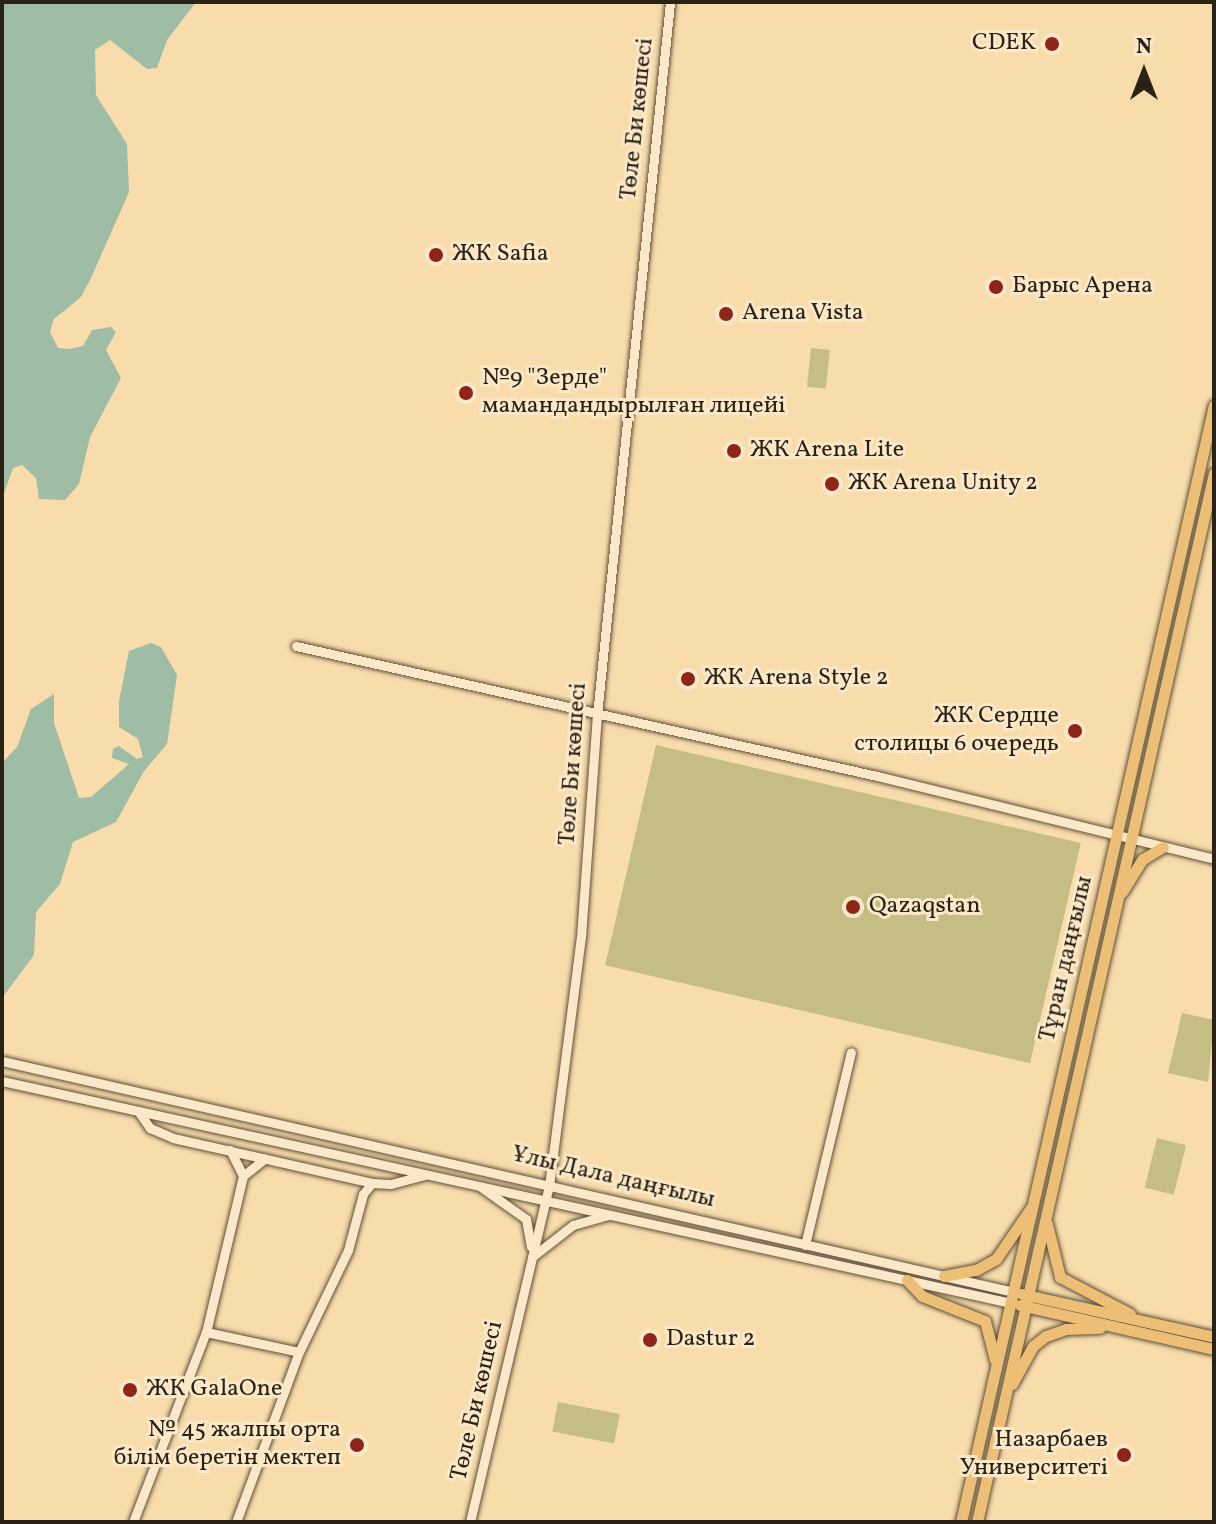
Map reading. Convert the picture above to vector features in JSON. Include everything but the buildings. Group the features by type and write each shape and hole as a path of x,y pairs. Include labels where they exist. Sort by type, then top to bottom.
{"main road":[{"name":"Тұран даңғылы","path":"961,1522 1214,405"},
{"name":"Тұран даңғылы","path":"977,1522 1214,473"},
{"path":"1119,896 1143,859 1163,847"},
{"path":"944,1276 996,1259 1034,1204"},
{"path":"1046,1214 1060,1277 1149,1323"},
{"path":"907,1280 922,1296 985,1321 996,1365"},
{"name":"Ұлы Дала даңғылы","path":"1013,1298 1214,1337"},
{"name":"Ұлы Дала даңғылы","path":"1026,1301 1121,1328 1214,1349"},
{"path":"1004,1399 1033,1346 1046,1336 1066,1329 1121,1328"}],"street":[{"name":"Төле Би көшесі","path":"470,1522 549,1186 581,937 597,715 670,2"},
{"path":"296,646 877,776 1214,859"},
{"path":"805,1245 851,1052"},
{"name":"Ұлы Дала даңғылы","path":"2,1061 944,1276 1013,1298"},
{"path":"49,1091 52,1073"},
{"name":"Ұлы Дала даңғылы","path":"2,1081 907,1280 1013,1298"},
{"path":"85,1099 89,1081"},
{"path":"138,1111 150,1128 372,1183 391,1184 428,1175"},
{"path":"230,1150 243,1176"},
{"path":"133,1522 206,1332 243,1176 265,1158"},
{"path":"236,1522 299,1352 348,1250 363,1194 372,1183"},
{"path":"481,1187 526,1219 532,1257 573,1225 610,1215"},
{"path":"206,1332 299,1352"}],"shaded area":[{"path":"2,2 196,2 167,40 157,68 147,69 110,40 95,50 96,95 127,144 129,192 81,297 54,319 50,332 58,348 69,349 83,346 92,330 111,327 116,332 106,350 121,378 90,437 79,484 65,500 39,499 36,478 22,465 13,468 2,499"},
{"path":"811,348 830,350 826,389 807,387"},
{"path":"151,643 161,647 177,675 167,744 144,771 116,822 73,842 60,884 36,912 34,955 2,998 2,763 17,747 31,709 54,694 54,723 79,798 91,797 129,764 112,758 113,749 119,746 137,759 143,757 138,739 119,727 119,701 129,651"},
{"name":"Qazaqstan","path":"656,745 1081,843 1030,1063 605,965"},
{"path":"1182,1013 1214,1020 1208,1082 1168,1073"},
{"path":"1157,1138 1186,1145 1174,1195 1145,1187"},
{"path":"558,1402 620,1414 614,1443 552,1431"}],"place":[{"name":"CDEK","path":"1052,44"},
{"name":"ЖК Safia","path":"436,255"},
{"name":"Барыс Арена","path":"996,287"},
{"name":"Arena Vista","path":"726,314"},
{"name":"№9 \"Зерде\" мамандандырылған лицейі","path":"466,393"},
{"name":"ЖК Arena Lite","path":"734,451"},
{"name":"ЖК Arena Unity 2","path":"832,484"},
{"name":"ЖК Arena Style 2","path":"688,679"},
{"name":"ЖК Сердце столицы 6 очередь","path":"1075,731"},
{"name":"Qazaqstan","path":"853,907"},
{"name":"Dastur 2","path":"650,1340"},
{"name":"ЖК GalaOne","path":"130,1390"},
{"name":"№ 45 жалпы орта білім беретін мектеп","path":"357,1445"},
{"name":"Назарбаев Университеті","path":"1124,1455"}]}
